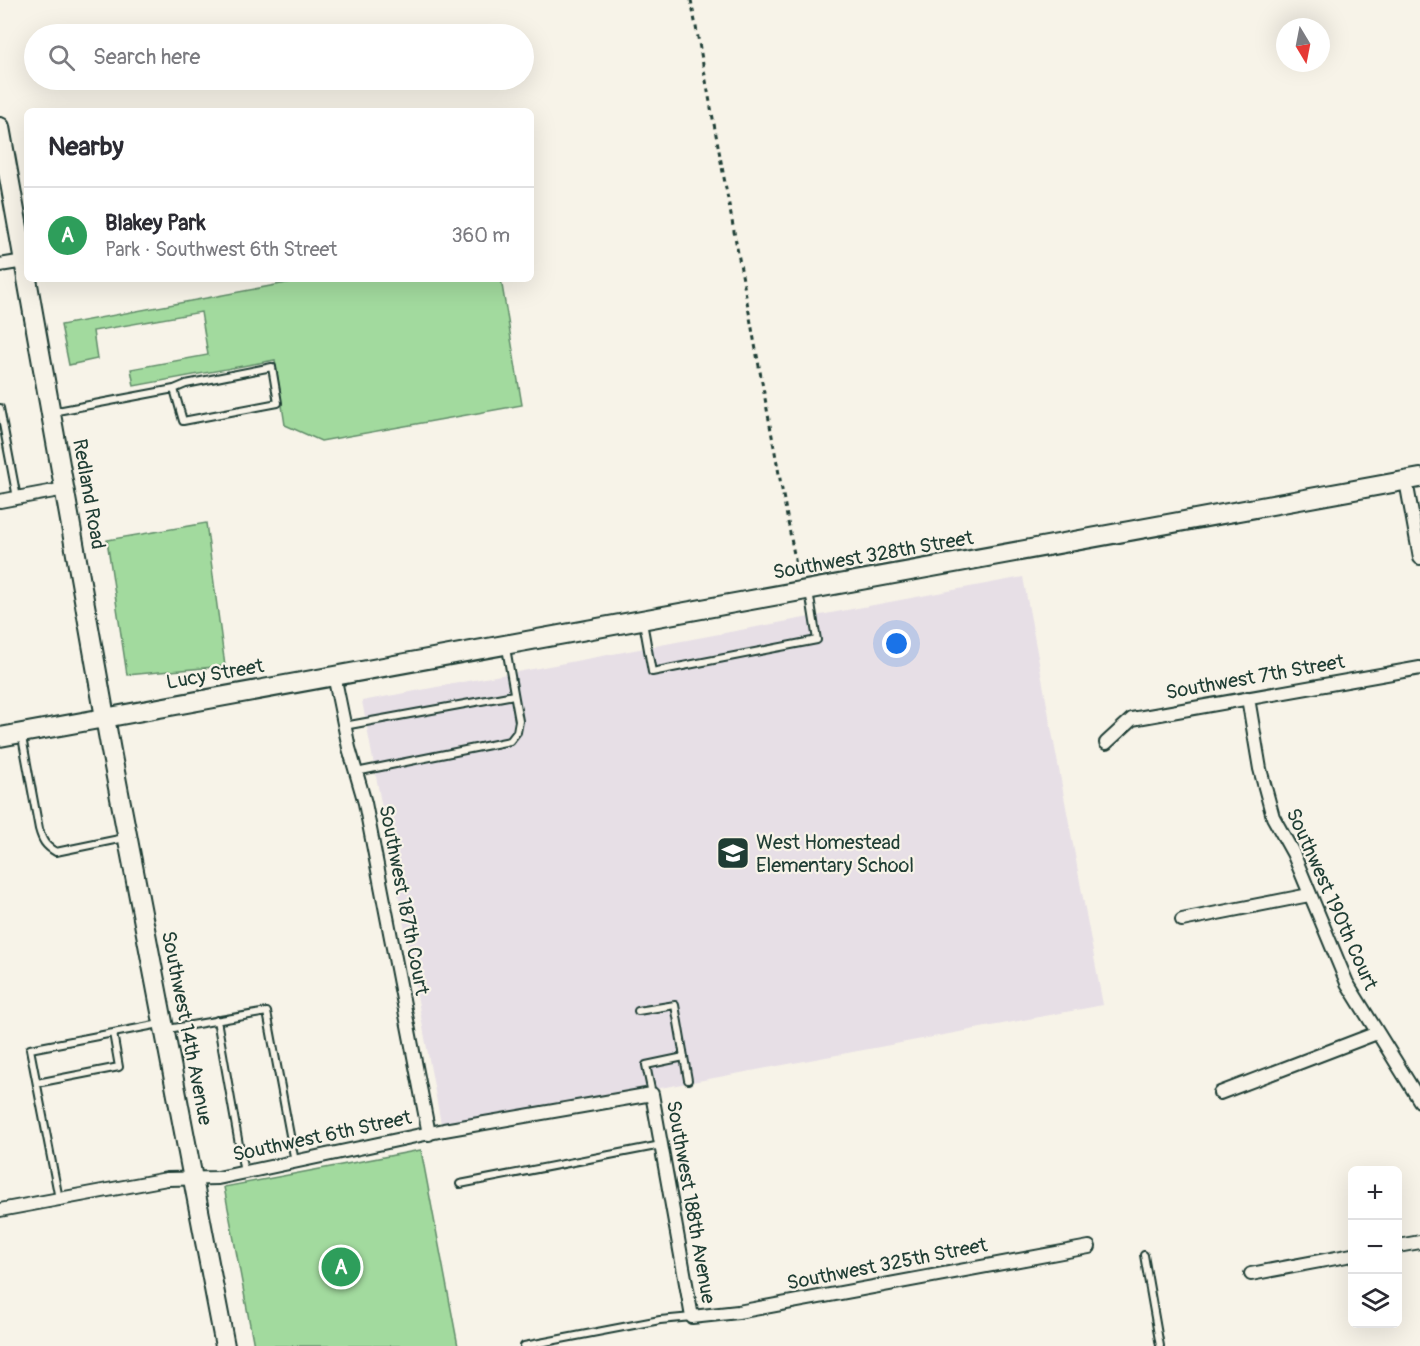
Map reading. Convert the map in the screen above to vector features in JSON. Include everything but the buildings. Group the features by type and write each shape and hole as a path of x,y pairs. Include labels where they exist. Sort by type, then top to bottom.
{"street":[{"name":"Redland Road","path":"0,127 24,262"},
{"path":"0,265 24,272"},
{"name":"Redland Road","path":"28,282 105,717"},
{"name":"Southwest 328th Street","path":"334,675 1413,479"},
{"path":"1413,479 1420,558"},
{"path":"0,501 65,489"},
{"name":"Southwest 7th Street","path":"1106,743 1132,718 1420,668"},
{"name":"Lucy Street","path":"0,737 334,675"},
{"name":"Southwest 187th Court","path":"334,675 344,726 365,803 429,1134"},
{"name":"Southwest 190th Court","path":"1248,698 1268,803 1293,853 1339,968 1420,1101"},
{"name":"Southwest 14th Avenue","path":"105,717 225,1346"},
{"path":"1182,920 1309,895"},
{"path":"1220,1093 1377,1033"},
{"name":"Southwest 6th Street","path":"0,1210 168,1179 218,1178 244,1174 429,1134 652,1094"},
{"name":"Southwest 188th Avenue","path":"652,1094 692,1317"},
{"path":"1402,1245 1420,1242"},
{"name":"Southwest 325th Street","path":"692,1317 738,1312 1089,1247"},
{"path":"1251,1274 1348,1256"}],"lane":[{"path":"51,412 174,389 186,384 272,366 278,403 183,421 174,389"},
{"path":"0,408 17,498"},
{"path":"643,619 652,672 817,640 805,590"},
{"path":"356,772 505,744 514,737 519,726 506,644"},
{"path":"344,726 514,695"},
{"path":"21,733 39,829 42,840 49,849 56,852 127,837"},
{"path":"638,1011 675,1005 688,1080"},
{"path":"59,1199 30,1049 113,1033 267,1012 295,1162"},
{"path":"217,1020 244,1174"},
{"path":"37,1083 119,1067 113,1033"},
{"path":"652,1094 646,1065 684,1057"},
{"path":"460,1184 661,1145"},
{"path":"1144,1255 1160,1346"},
{"path":"524,1346 660,1320 692,1317"}],"path":[{"path":"691,0 805,590"}],"shaded area":[{"name":"West Homestead Elementary School","path":"1023,577 1103,1005 442,1129 362,701"}],"green space":[{"path":"292,282 502,282 522,405 321,441 285,425 275,360 134,386 131,369 208,355 201,312 93,331 97,359 69,365 61,325"},
{"path":"206,523 225,666 127,675 107,540"},
{"path":"421,1150 458,1346 254,1346 224,1187"}],"place":[{"name":"West Homestead Elementary School","path":"733,853"},
{"name":"Blakey Park","path":"341,1267"}]}
